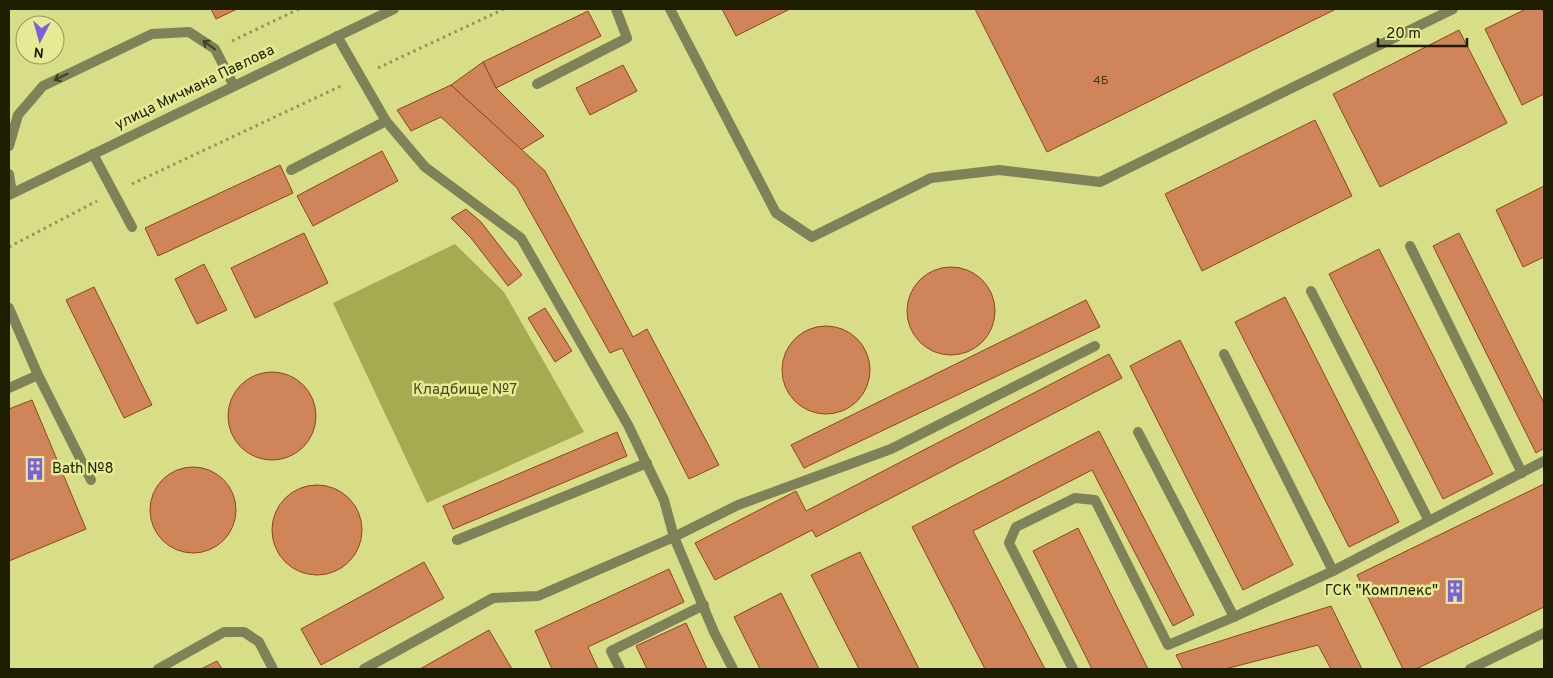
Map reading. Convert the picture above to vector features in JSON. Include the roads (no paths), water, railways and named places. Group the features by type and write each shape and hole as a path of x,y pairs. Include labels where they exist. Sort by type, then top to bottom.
{"street":[{"name":"улица Мичмана Павлова","path":"11,194 394,9"},
{"path":"536,84 627,38 616,9"},
{"path":"670,9 776,213 812,237 931,178 999,170 1100,182 1453,9"},
{"path":"9,146 18,115 43,86 152,34 189,32 215,49 234,86"},
{"path":"337,36 386,121 425,167 521,238 628,425 647,463 664,500 674,537 704,604 714,632 733,669"},
{"path":"291,170 386,121"},
{"path":"93,154 132,227"},
{"path":"9,174 11,194"},
{"path":"1410,246 1522,473"},
{"path":"1311,291 1429,521"},
{"path":"9,308 38,375 90,480"},
{"path":"364,669 493,598 538,596 674,537 738,505 891,449 1095,346"},
{"path":"1224,354 1333,571"},
{"path":"9,388 38,375"},
{"path":"1138,432 1234,617"},
{"path":"1073,669 1009,543 1016,527 1075,498 1095,500 1168,645 1333,571 1544,461"},
{"path":"457,540 647,463"},
{"path":"620,669 611,651 704,604"},
{"path":"158,669 224,632 244,632 260,642 273,669"},
{"path":"1470,669 1544,634"}],"place":[{"name":"Bath №8","path":"35,469"},
{"name":"ГСК \"Комплекс\"","path":"1455,591"}],"park label":[{"name":"Кладбище №7","path":"465,390"}]}
